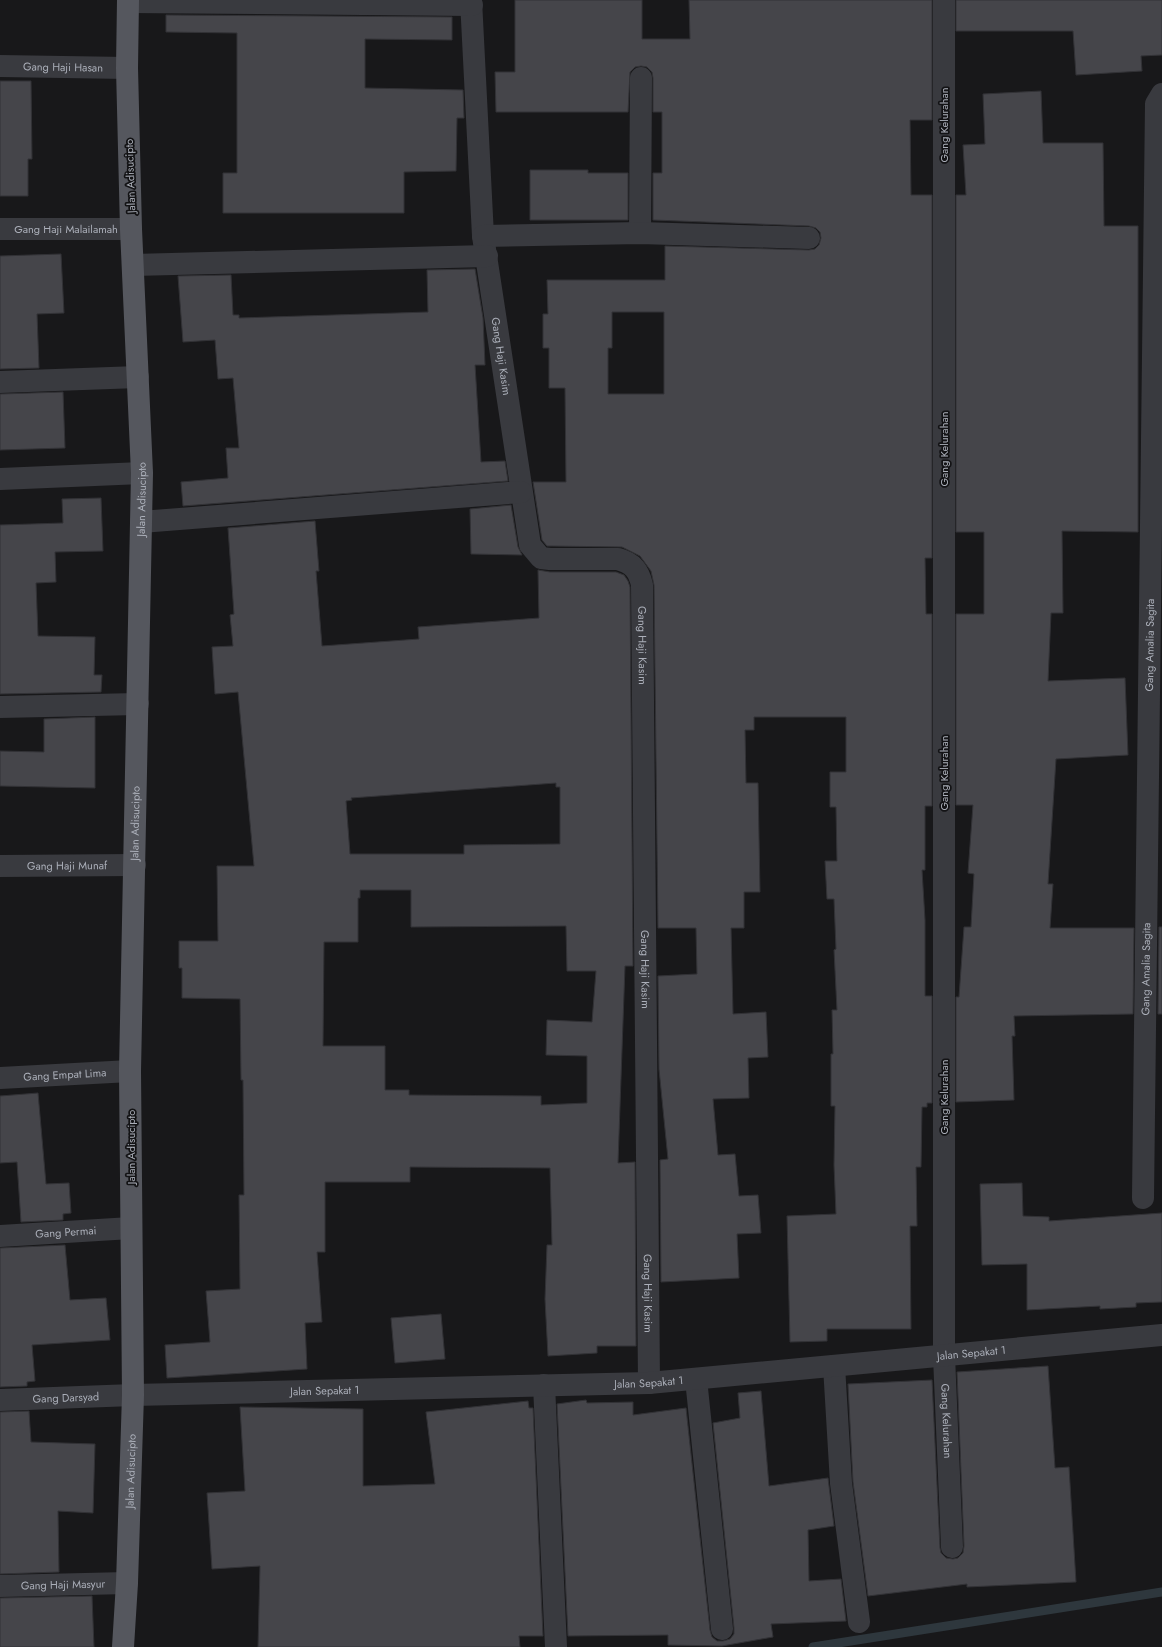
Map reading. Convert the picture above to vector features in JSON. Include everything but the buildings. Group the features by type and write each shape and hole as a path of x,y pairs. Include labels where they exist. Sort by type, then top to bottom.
{"main road":[{"name":"Jalan Adisucipto","path":"123,1647 127,1583 133,1395 130,1071 142,473 131,229 127,68 128,1"}],"street":[{"name":"Gang Kelurahan","path":"944,0 944,1356 952,1546"},
{"name":"Gang Haji Kasim","path":"128,1 471,2 485,246 530,545 541,558 618,559 627,562 634,566 640,574 642,585 649,1382"},
{"name":"Gang Haji Hasan","path":"0,66 127,68"},
{"path":"640,233 641,78"},
{"name":"Gang Amalia Sagita","path":"1143,1198 1156,104 1162,94"},
{"name":"Gang Haji Malailamah","path":"0,229 131,229"},
{"path":"133,265 485,246 640,233 809,238"},
{"path":"0,382 138,377"},
{"path":"0,479 142,473"},
{"path":"141,522 521,492"},
{"path":"0,707 138,704"},
{"name":"Gang Haji Munaf","path":"0,866 135,865"},
{"name":"Gang Empat Lima","path":"0,1078 130,1071"},
{"name":"Gang Permai","path":"0,1236 131,1228"},
{"name":"Jalan Sepakat 1","path":"133,1395 649,1382 696,1379 1162,1335"},
{"path":"834,1366 841,1483 859,1622"},
{"path":"696,1379 722,1629"},
{"path":"544,1385 556,1647"},
{"name":"Gang Darsyad","path":"0,1400 133,1395"},
{"name":"Gang Haji Masyur","path":"0,1586 127,1583"}],"waterway":[{"path":"813,1647 1162,1592"}]}
